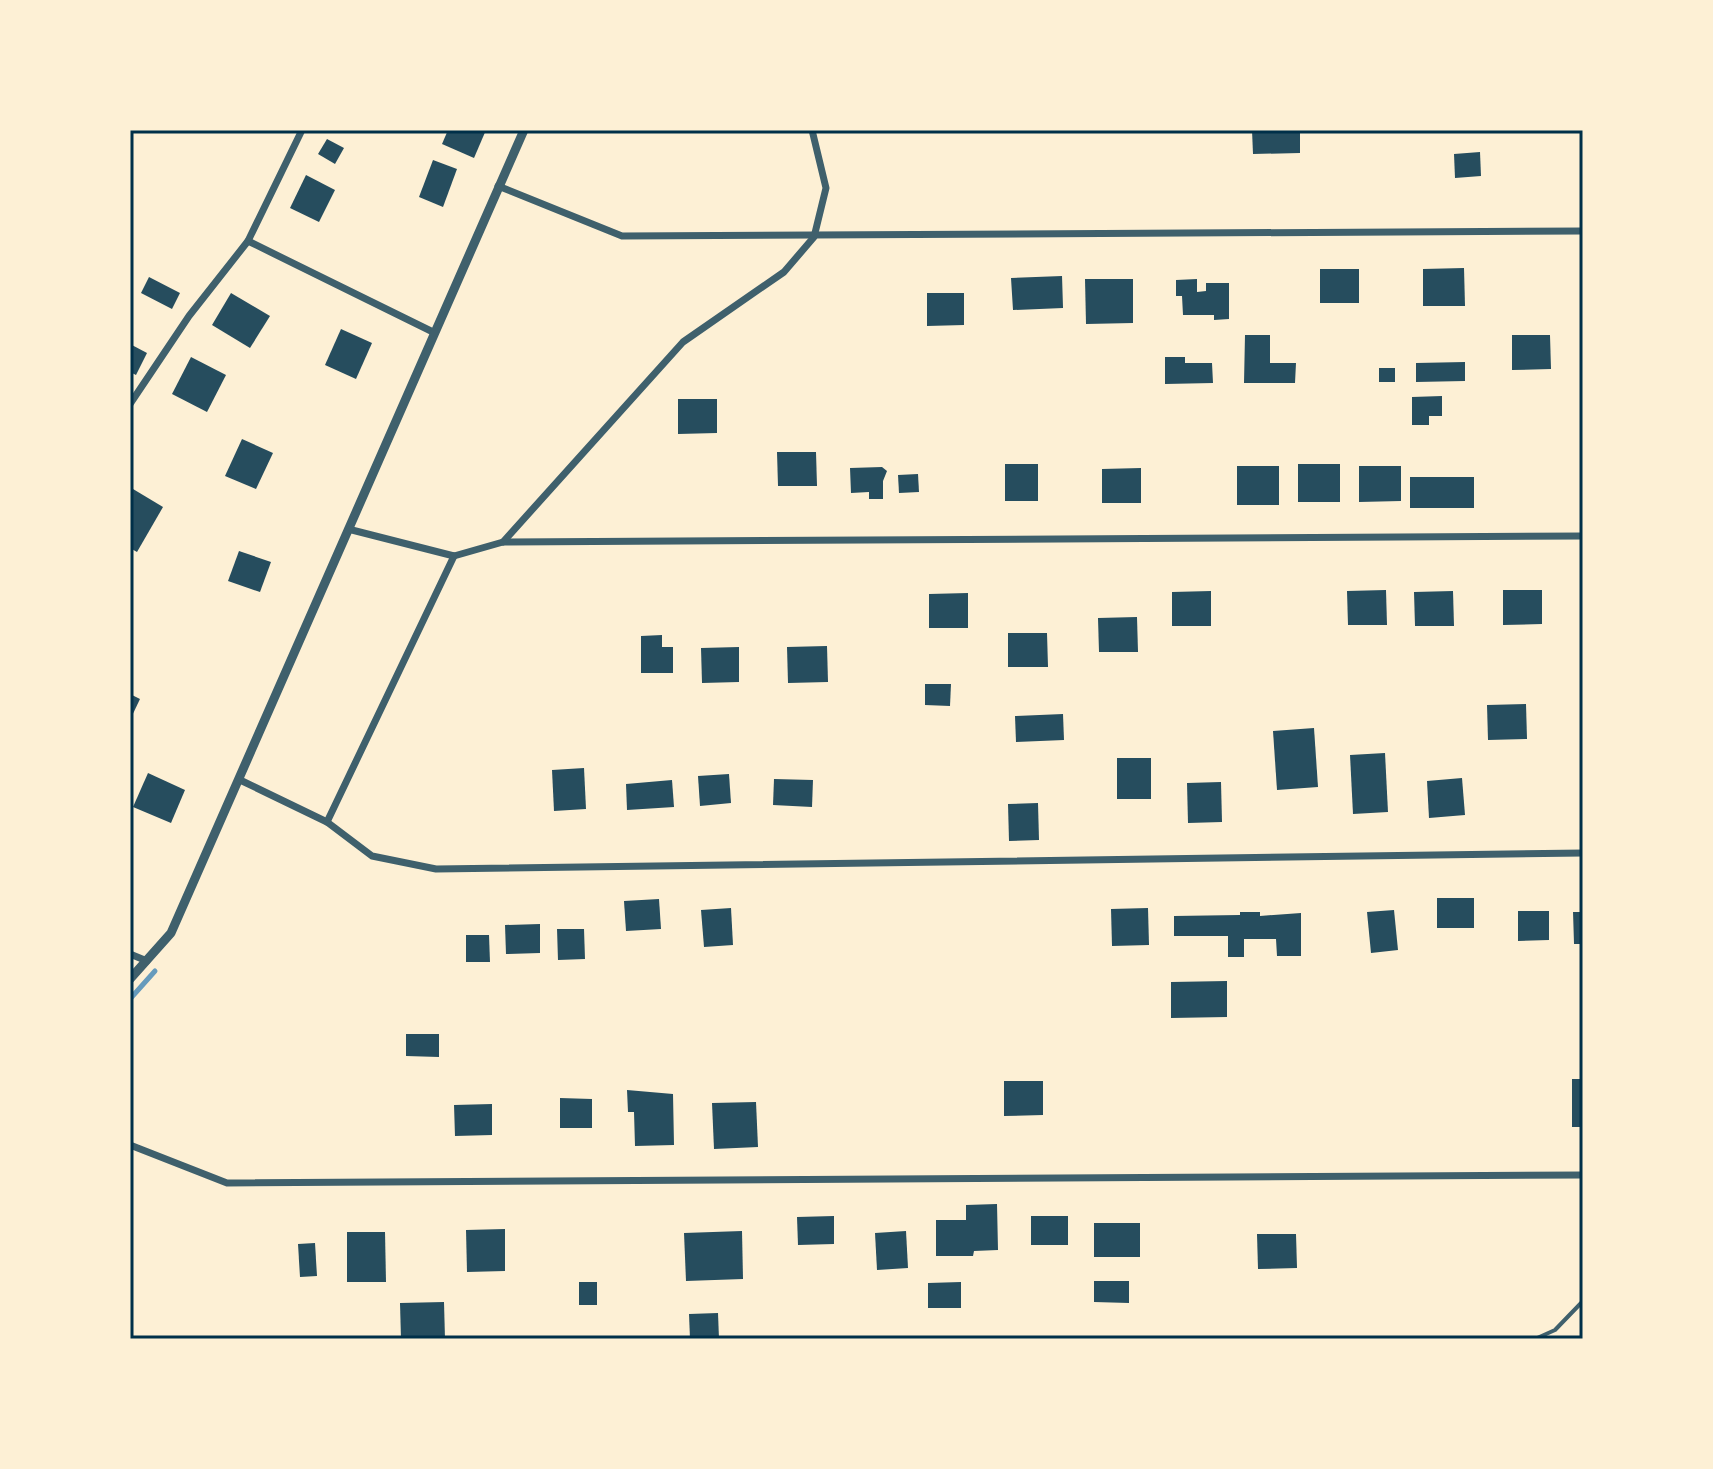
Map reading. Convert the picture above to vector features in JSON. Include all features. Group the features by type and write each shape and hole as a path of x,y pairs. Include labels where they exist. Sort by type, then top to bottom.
{"street":[{"path":"130,404 189,316 248,241 302,130"},
{"path":"130,979 171,933 524,130"},
{"path":"503,542 683,342 784,272 814,237 826,188 812,130"},
{"path":"498,186 622,236 1583,231"},
{"path":"248,241 433,332"},
{"path":"348,529 454,556 503,542 1583,536"},
{"path":"327,822 454,556"},
{"path":"240,780 327,822 372,856 436,869 1583,853"},
{"path":"130,954 147,961"},
{"path":"130,1145 227,1183 1583,1175"}],"lane":[{"path":"1535,1339 1555,1330 1583,1301"}],"building":[{"path":"448,130 486,130 474,158 442,144"},
{"path":"1252,130 1300,130 1300,153 1253,154"},
{"path":"327,139 344,148 335,164 318,154"},
{"path":"1480,152 1481,176 1455,178 1454,154"},
{"path":"433,160 457,169 443,207 419,197"},
{"path":"306,175 335,190 319,222 290,208"},
{"path":"1464,268 1465,306 1423,306 1423,269"},
{"path":"1320,269 1359,269 1359,303 1320,303"},
{"path":"1062,276 1063,308 1013,310 1011,278"},
{"path":"149,277 180,293 172,309 141,293"},
{"path":"1085,279 1133,279 1133,323 1086,324"},
{"path":"1197,279 1197,292 1206,291 1206,283 1229,283 1229,319 1214,320 1214,315 1183,315 1182,296 1176,296 1176,280"},
{"path":"231,293 270,316 250,348 212,325"},
{"path":"927,293 964,293 964,325 927,326"},
{"path":"341,329 372,343 356,379 325,365"},
{"path":"1245,335 1270,335 1270,363 1296,363 1295,383 1244,383"},
{"path":"1512,335 1550,335 1551,369 1512,370"},
{"path":"130,344 147,353 136,375 130,372"},
{"path":"191,357 226,375 207,412 172,394"},
{"path":"1165,357 1185,357 1185,363 1212,363 1213,383 1165,384"},
{"path":"1465,362 1465,381 1416,382 1416,363"},
{"path":"1379,368 1395,368 1395,382 1379,382"},
{"path":"1442,396 1442,416 1429,416 1429,425 1412,425 1412,397"},
{"path":"678,399 717,399 717,433 678,434"},
{"path":"242,439 273,453 256,489 225,476"},
{"path":"777,452 816,452 817,486 778,486"},
{"path":"1005,464 1038,464 1038,501 1005,501"},
{"path":"1298,464 1340,464 1340,502 1298,502"},
{"path":"1237,466 1279,466 1279,505 1237,505"},
{"path":"1359,466 1401,466 1401,501 1359,502"},
{"path":"882,467 887,471 883,481 883,499 869,499 869,492 851,493 850,468"},
{"path":"1141,468 1141,503 1102,503 1102,469"},
{"path":"918,474 919,492 899,493 898,475"},
{"path":"1410,477 1474,477 1474,508 1410,508"},
{"path":"133,489 163,507 137,552 130,548"},
{"path":"239,551 271,562 260,592 228,581"},
{"path":"1386,590 1387,625 1348,625 1347,591"},
{"path":"1503,590 1542,590 1542,624 1503,625"},
{"path":"1211,591 1211,626 1172,626 1172,592"},
{"path":"1453,591 1454,626 1415,626 1414,592"},
{"path":"968,593 968,628 929,628 929,594"},
{"path":"1137,617 1138,652 1099,652 1098,618"},
{"path":"1008,633 1047,633 1048,667 1008,667"},
{"path":"662,635 662,647 673,647 673,673 641,673 641,636"},
{"path":"827,646 828,682 788,683 787,647"},
{"path":"739,647 739,682 702,683 701,648"},
{"path":"925,684 951,684 950,706 925,705"},
{"path":"130,694 140,699 130,720"},
{"path":"1526,704 1527,739 1488,740 1487,705"},
{"path":"1063,714 1064,740 1016,742 1015,716"},
{"path":"1314,728 1318,787 1277,790 1273,731"},
{"path":"1385,753 1388,812 1353,814 1350,755"},
{"path":"1117,758 1151,758 1151,799 1117,799"},
{"path":"584,768 586,809 554,811 552,770"},
{"path":"148,773 185,790 171,823 133,807"},
{"path":"729,774 731,803 700,806 698,776"},
{"path":"1462,778 1465,815 1429,818 1427,781"},
{"path":"774,779 813,780 812,807 773,805"},
{"path":"672,780 674,807 627,810 626,784"},
{"path":"1221,782 1222,822 1188,823 1187,783"},
{"path":"1038,803 1039,840 1009,841 1008,804"},
{"path":"1437,898 1474,898 1474,928 1437,928"},
{"path":"659,899 661,929 626,931 624,901"},
{"path":"731,908 733,945 704,947 701,910"},
{"path":"1148,908 1149,945 1112,946 1111,909"},
{"path":"1394,910 1398,950 1371,953 1367,912"},
{"path":"1518,911 1549,911 1549,940 1518,941"},
{"path":"1240,912 1260,912 1260,916 1301,913 1301,956 1277,956 1276,939 1244,939 1244,957 1228,957 1228,936 1174,936 1174,916 1240,915"},
{"path":"1573,912 1583,912 1583,944 1574,944"},
{"path":"540,924 540,953 506,954 505,925"},
{"path":"557,929 584,929 585,959 558,960"},
{"path":"466,935 489,935 490,962 466,962"},
{"path":"1227,981 1227,1017 1171,1018 1171,982"},
{"path":"406,1034 439,1034 439,1057 406,1056"},
{"path":"1572,1079 1583,1079 1583,1127 1572,1127"},
{"path":"1004,1081 1043,1081 1043,1115 1004,1116"},
{"path":"627,1090 673,1094 674,1145 635,1146 634,1112 628,1112"},
{"path":"560,1098 592,1099 592,1128 560,1128"},
{"path":"756,1102 758,1147 714,1149 712,1103"},
{"path":"492,1104 492,1135 455,1136 454,1105"},
{"path":"997,1204 998,1250 974,1251 973,1256 936,1256 936,1220 966,1220 966,1205"},
{"path":"834,1216 834,1244 798,1245 797,1217"},
{"path":"1031,1216 1068,1216 1068,1245 1031,1245"},
{"path":"1094,1223 1140,1223 1140,1257 1094,1257"},
{"path":"505,1229 505,1271 467,1272 466,1230"},
{"path":"742,1231 743,1279 686,1281 684,1233"},
{"path":"906,1231 908,1268 877,1270 875,1233"},
{"path":"347,1232 385,1232 386,1282 347,1282"},
{"path":"1257,1234 1296,1234 1297,1268 1258,1269"},
{"path":"315,1243 317,1276 300,1277 298,1244"},
{"path":"1094,1281 1129,1281 1129,1303 1094,1302"},
{"path":"579,1282 597,1282 597,1305 579,1305"},
{"path":"961,1282 961,1308 928,1308 928,1283"},
{"path":"444,1302 445,1339 401,1339 400,1303"},
{"path":"718,1313 719,1339 690,1339 689,1314"}],"waterway":[{"path":"130,999 155,971"}]}
